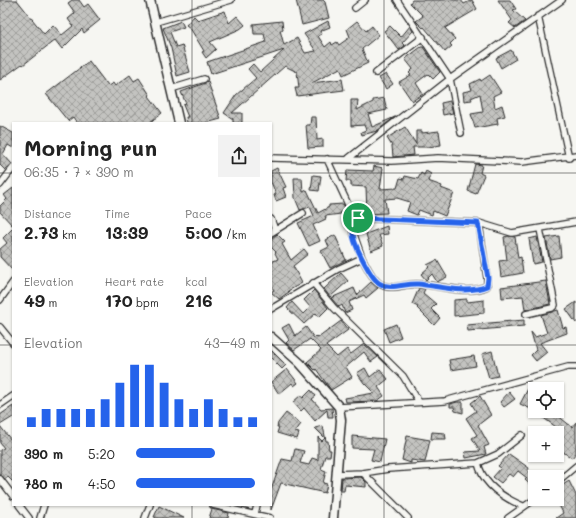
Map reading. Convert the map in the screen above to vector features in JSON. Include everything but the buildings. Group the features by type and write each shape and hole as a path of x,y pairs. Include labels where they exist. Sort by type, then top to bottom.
{"street":[{"path":"150,0 179,122"},
{"path":"156,22 231,0"},
{"path":"355,8 365,0"},
{"path":"397,0 450,79 461,133"},
{"path":"349,158 450,79 562,0"},
{"path":"538,16 569,158"},
{"path":"376,73 423,37"},
{"path":"171,89 204,79"},
{"path":"272,158 349,158 392,161 438,158 522,162 569,158 576,155"},
{"path":"326,159 352,213 358,218 478,223 512,233 576,222"},
{"path":"0,185 12,169"},
{"path":"273,231 303,213"},
{"path":"358,218 352,232 362,258 372,276 378,283 389,287 416,284 444,289 480,289 487,286 488,278 478,223"},
{"path":"526,314 552,308 555,305 540,229"},
{"path":"272,308 313,283 362,258"},
{"path":"0,300 12,283"},
{"path":"313,283 334,308 403,376 419,402"},
{"path":"0,327 12,342"},
{"path":"272,338 300,363 339,407 341,420 333,518"},
{"path":"339,407 445,401 568,367 576,367"},
{"path":"0,405 12,397"},
{"path":"336,474 478,463 498,454 522,435"},
{"path":"478,463 485,479 495,489 512,501 523,506"},
{"path":"564,476 576,466"},
{"path":"363,473 408,518"},
{"path":"0,479 12,495"},
{"path":"508,518 528,503"},
{"path":"20,506 29,518"},
{"path":"40,518 44,506"},
{"path":"145,518 150,506"},
{"path":"219,506 270,518"},
{"path":"255,514 257,506"}],"route":[{"path":"358,218 478,223 488,278 487,286 480,289 444,289 416,284 389,287 378,283 372,276 354,240 352,232 358,218"}]}
